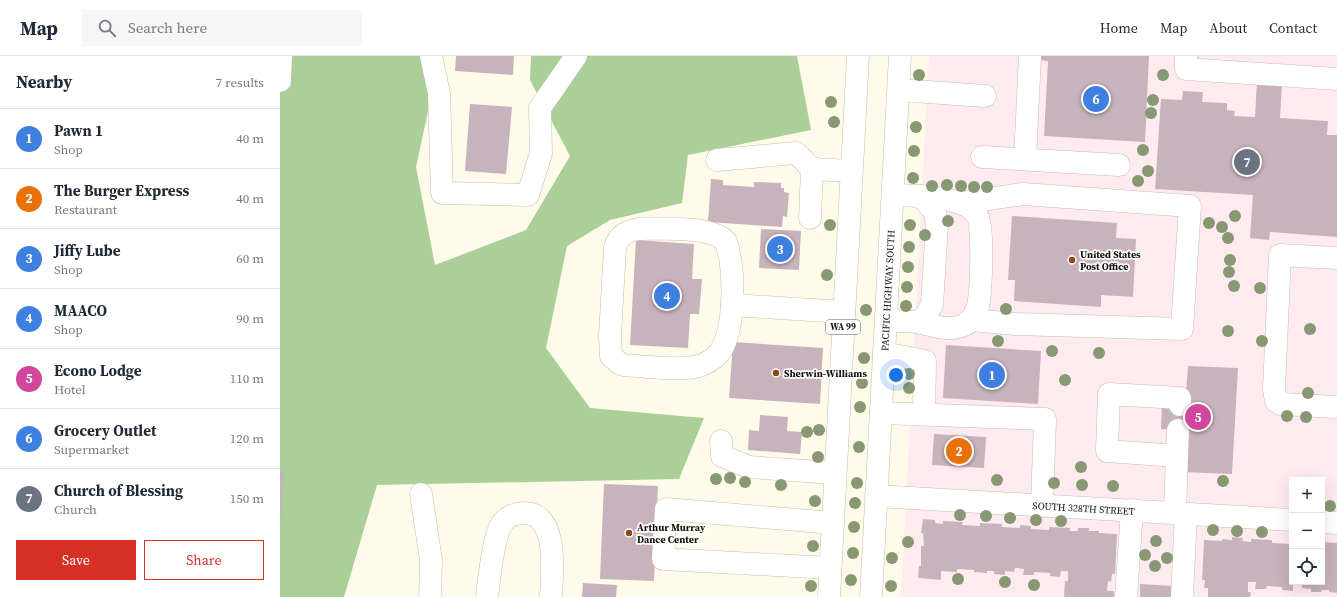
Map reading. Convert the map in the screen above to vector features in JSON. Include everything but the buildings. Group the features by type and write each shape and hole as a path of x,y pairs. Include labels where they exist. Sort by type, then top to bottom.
{"main road":[{"path":"280,82 281,56"},
{"path":"431,56 439,93 442,193 528,195 541,153 540,108 576,56"},
{"name":"WA 99","path":"829,597 858,56"},
{"name":"PACIFIC HIGHWAY SOUTH","path":"871,597 900,56"},
{"path":"1025,160 1030,56"},
{"path":"1186,56 1186,69 1248,65 1337,79"},
{"path":"898,90 985,96"},
{"path":"717,160 796,153 812,169 851,171"},
{"path":"982,157 1119,165"},
{"path":"810,218 812,169"},
{"path":"893,195 935,197 962,203 1022,194 1190,206 1182,329 1016,324 971,320"},
{"path":"918,322 926,315 932,305 936,225 935,212 920,196"},
{"path":"886,321 918,322 941,328 959,327 971,320 978,305 981,231 977,215 962,203"},
{"path":"659,229 705,232 722,238 728,248 730,261 732,305 723,347 718,355 702,365 672,367 618,363 611,356 610,352 614,254 619,238 631,231 659,229"},
{"path":"1337,258 1280,255 1274,389 1276,401 1281,404 1337,407"},
{"path":"732,305 844,312"},
{"path":"884,353 925,361 924,414"},
{"path":"1177,456 1107,451 1109,394 1180,398 1180,405"},
{"path":"881,413 1045,419 1042,506"},
{"path":"1178,430 1177,456 1182,597"},
{"path":"721,441 722,456 748,467 835,473"},
{"path":"421,494 431,560 430,597"},
{"name":"SOUTH 328TH STREET","path":"876,496 1289,520"},
{"path":"830,568 663,559 666,509 833,523"},
{"path":"1126,597 1132,510"},
{"path":"487,597 493,554 498,535 503,522 517,513 535,515 544,523 552,551 551,597"},
{"path":"1325,522 1337,522"}],"shaded area":[{"path":"929,56 1337,56 1337,597 901,597"}],"green space":[{"path":"280,56 440,56 416,167 435,265 526,230 570,156 530,80 531,56 797,56 811,130 688,155 682,203 610,220 567,246 546,348 590,408 704,418 679,479 377,485 344,597 280,597"}],"place":[{"name":"Grocery Outlet","path":"1096,99"},
{"name":"Church of Blessing","path":"1247,162"},
{"name":"Jiffy Lube","path":"780,249"},
{"name":"United States Post Office","path":"1072,260"},
{"name":"MAACO","path":"667,296"},
{"name":"Sherwin-Williams","path":"776,373"},
{"name":"Pawn 1","path":"992,375"},
{"name":"Econo Lodge","path":"1198,417"},
{"name":"The Burger Express","path":"959,451"},
{"name":"Arthur Murray Dance Center","path":"629,533"}]}
